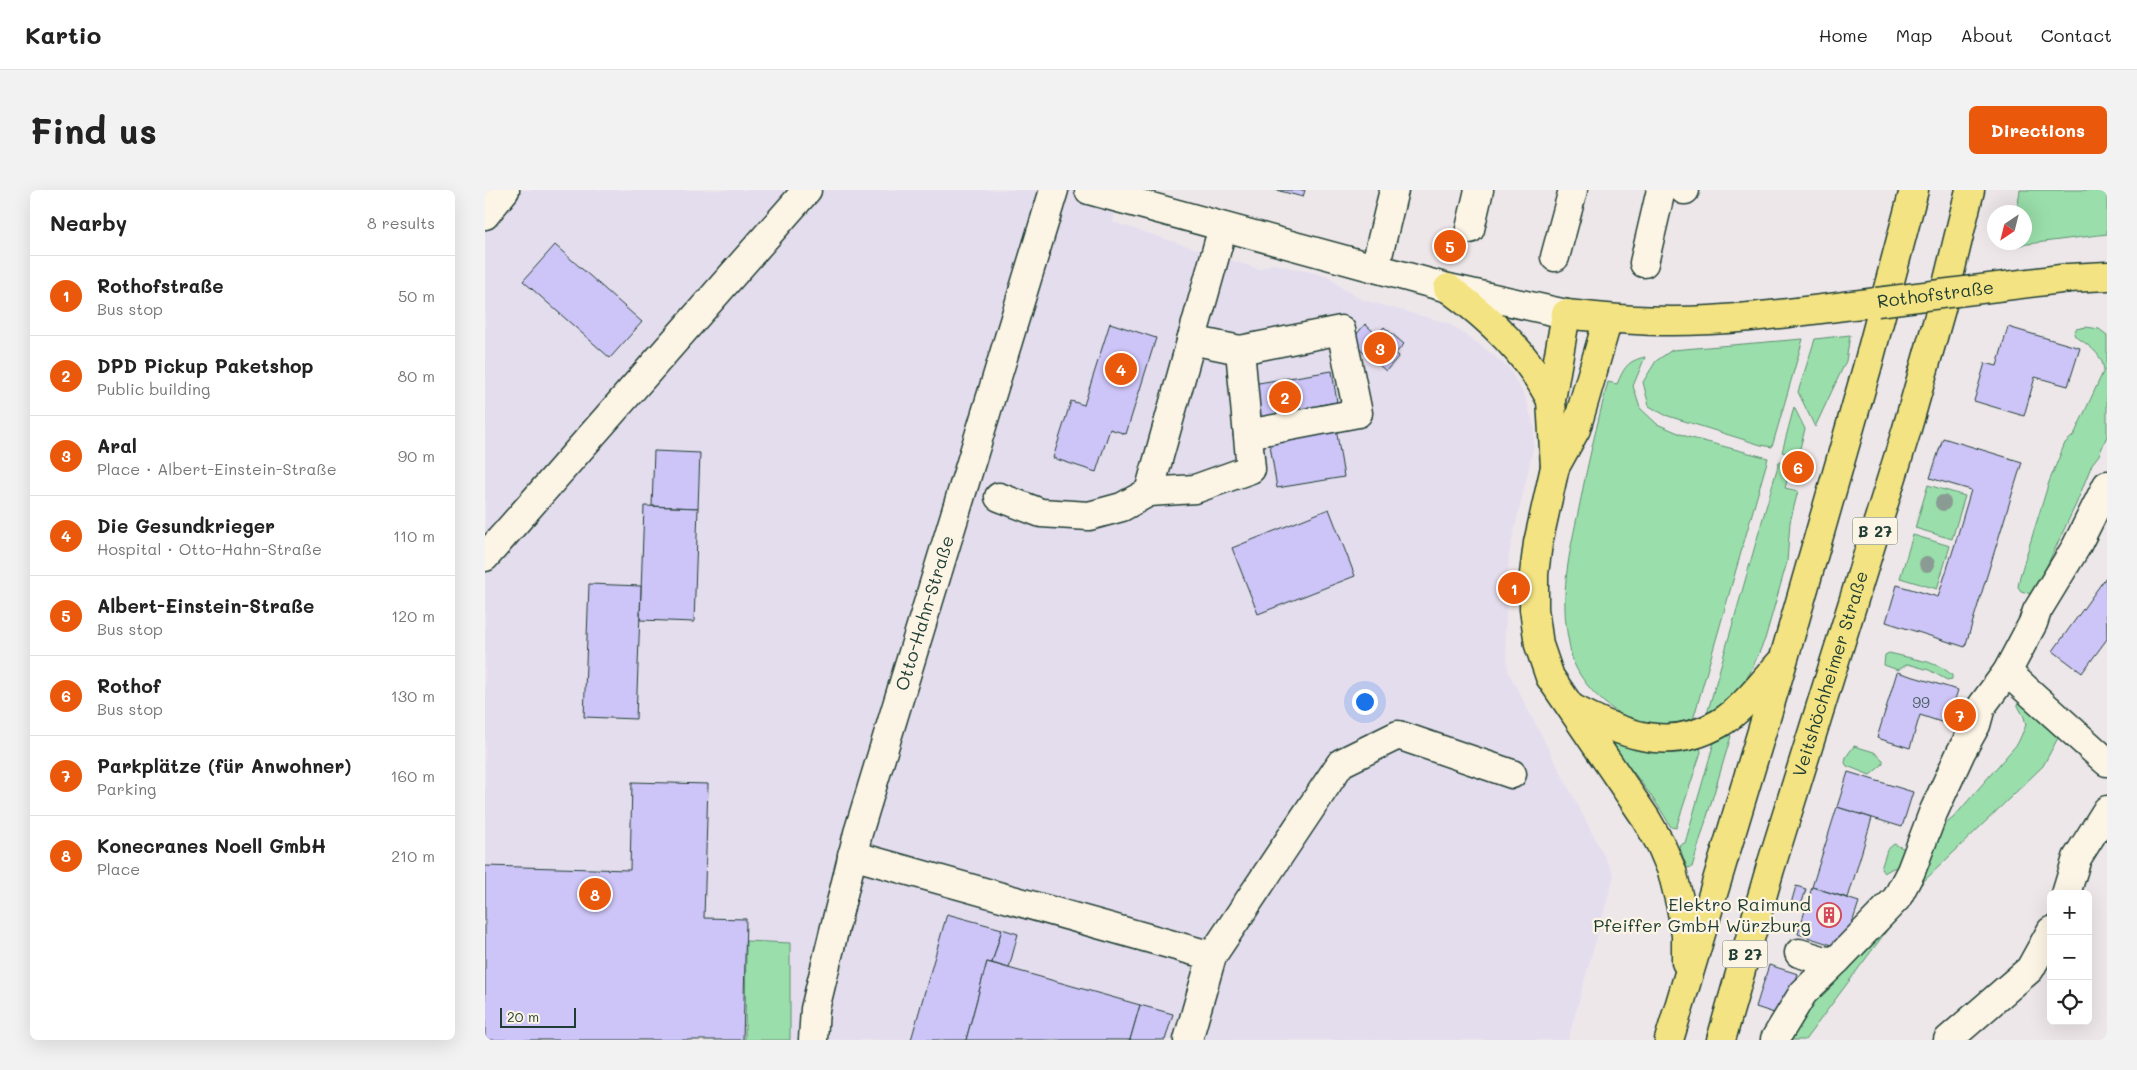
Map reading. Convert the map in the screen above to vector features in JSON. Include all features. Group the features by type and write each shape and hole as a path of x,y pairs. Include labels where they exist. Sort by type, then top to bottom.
{"main road":[{"name":"B 27","path":"1669,1040 1784,658 1867,368 1914,190"},
{"name":"Veitshöchheimer Straße","path":"1721,1040 1770,869 1906,432 1941,309 1970,190"},
{"name":"Rothofstraße","path":"1566,314 1674,322 1764,315 2069,278 2107,276"},
{"path":"1448,288 1478,310 1500,330 1540,378 1551,400"},
{"path":"1566,314 1551,400 1555,467 1538,543 1534,574 1534,609 1542,653 1551,677 1645,818 1667,858 1677,889 1686,935 1687,981"},
{"path":"1555,467 1576,429 1608,318"},
{"path":"1570,708 1626,733 1642,737 1670,739 1699,733 1721,722 1737,708 1784,658"}],"street":[{"path":"485,215 505,190"},
{"path":"485,557 807,190"},
{"name":"Otto-Hahn-Straße","path":"813,1040 815,1009 852,855 1054,190"},
{"path":"1089,190 1448,288 1566,314"},
{"path":"1375,268 1394,190"},
{"path":"1470,229 1479,190"},
{"path":"1555,257 1573,190"},
{"path":"1644,264 1661,190"},
{"path":"1149,492 1223,226"},
{"path":"1191,340 1240,350 1341,330 1358,413 1248,434"},
{"path":"999,497 1041,513 1089,516 1122,506 1149,492 1195,489 1251,469 1240,350"},
{"path":"1775,1039 1803,993 1889,907 1905,884 1940,797 1976,725 1981,707 2007,672 2033,623 2037,611 2093,516 2107,485"},
{"path":"2007,672 2107,762"},
{"path":"1189,1040 1212,956 1341,763 1398,735 1512,774"},
{"path":"2066,890 2077,858 2107,810"},
{"path":"852,855 1212,956"},
{"path":"1948,1040 2030,969 2049,935"},
{"path":"1799,954 1825,962 1837,960"}],"shaded area":[{"path":"485,190 1121,190 1113,222 1259,269 1273,264 1329,276 1342,288 1360,299 1448,323 1482,346 1508,367 1525,396 1535,429 1533,450 1509,554 1505,633 1508,671 1614,875 1568,1040 485,1040"}],"green space":[{"path":"2020,190 2107,190 2107,234 2032,243 2032,205 2018,205"},
{"path":"2086,327 2099,329 2107,335 2107,436 2099,455 2092,464 2077,502 2036,589 2031,594 2021,591 2018,587 2049,482 2065,443 2074,435 2104,370 2097,354 2075,336 2076,329"},
{"path":"1850,335 1846,361 1815,427 1798,392 1815,339"},
{"path":"1803,339 1772,447 1665,415 1649,406 1643,382 1656,361 1672,350"},
{"path":"1645,357 1633,386 1640,408 1657,424 1688,437 1768,458 1693,720 1669,724 1646,723 1635,720 1605,703 1583,679 1573,661 1566,625 1565,592 1572,542 1608,382 1617,384 1630,363"},
{"path":"1794,407 1805,429 1798,456 1782,452"},
{"path":"1779,462 1792,464 1785,488 1798,491 1790,522 1787,562 1765,639 1750,673 1739,690 1724,705 1707,714"},
{"path":"1928,485 1965,496 1952,539 1915,528"},
{"path":"1913,535 1950,546 1937,589 1900,578"},
{"path":"1889,653 1928,662 1943,668 1952,675 1952,679 1947,680 1929,670 1908,664 1898,670 1884,665 1885,655"},
{"path":"2021,700 2059,736 2043,766 1923,882 1805,1040 1785,1040 1935,833 1954,817 2018,743 2026,725 2017,704"},
{"path":"1728,733 1731,736 1692,867 1687,868 1679,845 1685,843 1715,739"},
{"path":"1613,740 1700,744 1701,752 1676,828 1671,827 1643,784 1610,744"},
{"path":"1854,746 1874,752 1883,760 1883,764 1870,775 1847,766 1845,763 1846,757"},
{"path":"1894,844 1905,849 1899,868 1893,868 1884,873 1881,869 1887,850"},
{"path":"746,941 790,943 790,1040 745,1040"}],"building":[{"path":"1276,190 1305,190 1303,197"},
{"path":"555,245 642,322 610,358 523,281"},
{"path":"1110,323 1156,338 1126,434 1110,429 1096,472 1053,458 1071,401 1084,405"},
{"path":"1365,324 1377,335 1384,327 1404,344 1396,353 1399,356 1386,371 1351,341"},
{"path":"2008,327 2080,348 2068,386 2035,377 2024,416 1974,401 1985,363 1997,366"},
{"path":"1332,371 1337,402 1320,405 1325,429 1240,422 1234,387"},
{"path":"1336,428 1344,477 1277,488 1269,439"},
{"path":"1943,438 2022,462 1965,647 1886,622 1897,585 1938,597 1955,544 1971,490 1930,478"},
{"path":"654,451 700,453 698,508 652,506"},
{"path":"644,506 698,508 694,622 640,620"},
{"path":"1329,509 1355,576 1258,614 1232,548"},
{"path":"2106,577 2107,639 2082,673 2053,651"},
{"path":"589,584 641,586 636,719 584,717"},
{"path":"1897,672 1958,690 1947,724 1920,715 1910,748 1877,738"},
{"path":"1848,772 1913,792 1902,827 1837,807"},
{"path":"632,782 708,784 704,918 746,919 743,1040 485,1040 485,866 630,870"},
{"path":"1837,807 1872,818 1848,898 1812,887"},
{"path":"1796,886 1806,889 1800,909 1790,907"},
{"name":"Elektro Raimund Pfeiffer GmbH Würzburg","path":"1812,887 1859,902 1850,929 1838,947 1798,934"},
{"path":"947,914 1002,929 992,963 987,962 966,1040 911,1040"},
{"path":"1002,929 1018,934 1009,968 992,963"},
{"path":"987,962 1140,1005 1130,1040 966,1040"},
{"path":"1769,965 1798,974 1783,1016 1756,1007"},
{"path":"1140,1005 1173,1014 1165,1040 1130,1040"}],"place":[{"name":"Albert-Einstein-Straße","path":"1450,246"},
{"name":"Aral","path":"1380,348"},
{"name":"Die Gesundkrieger","path":"1121,369"},
{"name":"DPD Pickup Paketshop","path":"1285,397"},
{"name":"Rothof","path":"1798,467"},
{"name":"Rothofstraße","path":"1514,588"},
{"name":"Parkplätze (für Anwohner)","path":"1960,715"},
{"name":"Konecranes Noell GmbH","path":"595,894"},
{"name":"Elektro Raimund Pfeiffer GmbH Würzburg","path":"1829,915"}]}
